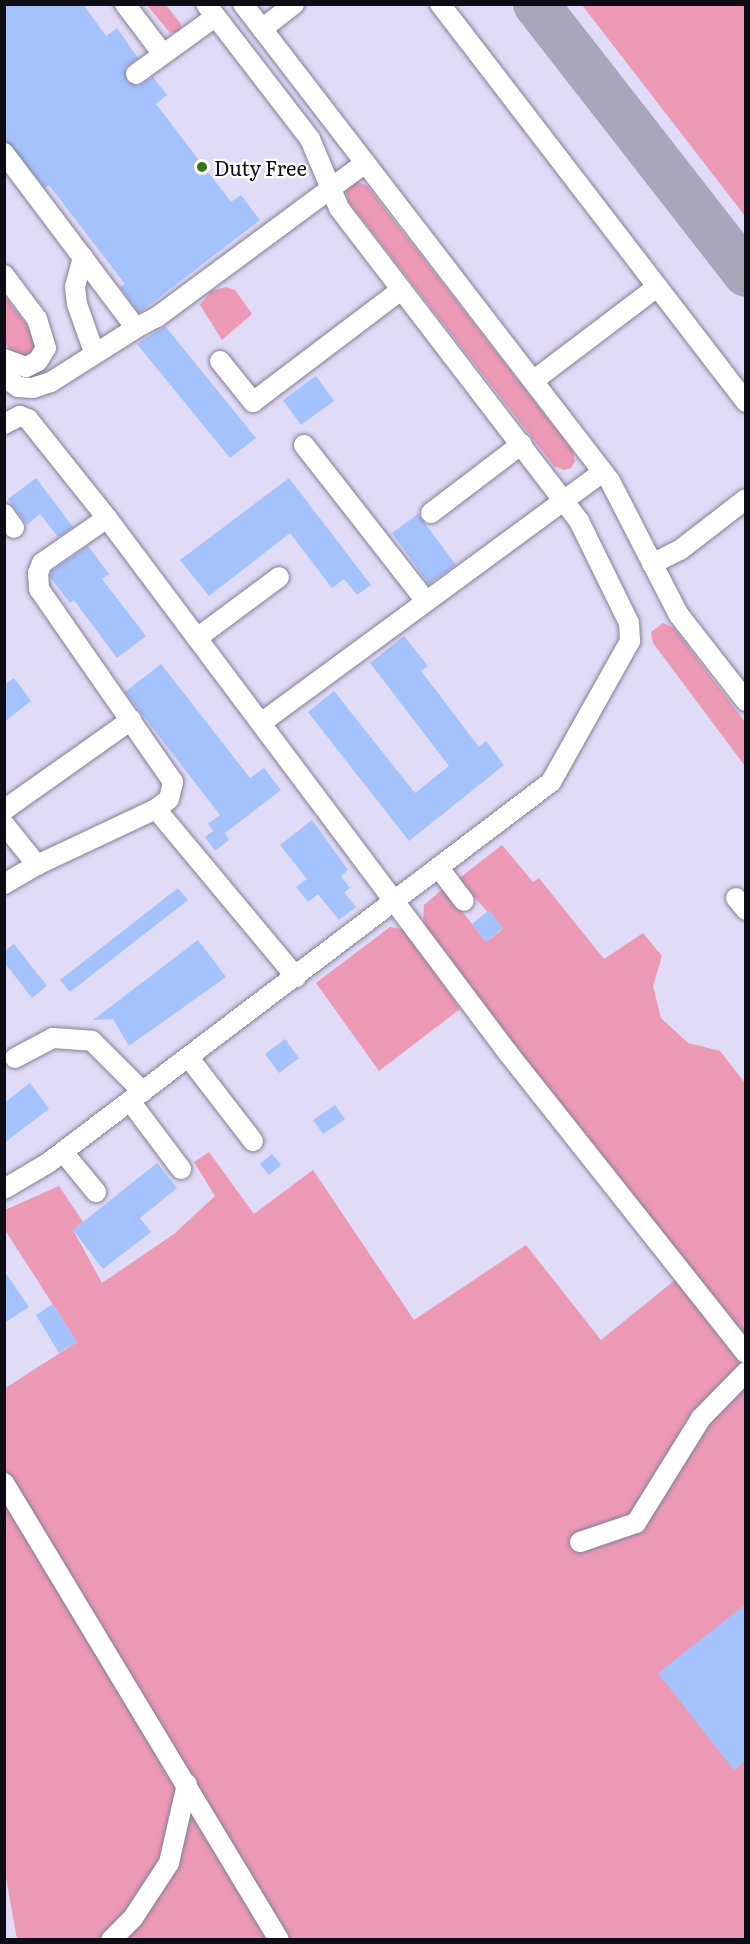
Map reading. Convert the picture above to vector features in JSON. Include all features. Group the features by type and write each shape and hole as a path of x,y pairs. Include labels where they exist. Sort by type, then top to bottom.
{"lane":[{"path":"125,4 162,53"},
{"path":"243,4 603,472 678,615 746,701"},
{"path":"262,29 294,4"},
{"path":"440,4 746,402"},
{"path":"4,1189 63,1152 189,1058 396,902 555,777 629,647 629,623 579,521 339,208 310,139 210,11 136,74"},
{"path":"4,153 136,328"},
{"path":"4,376 18,387 33,388 51,382 94,352 136,328 331,189 365,162"},
{"path":"82,257 75,286 76,304 94,352"},
{"path":"4,274 37,320 46,348 38,361 26,367 4,359"},
{"path":"533,381 657,287"},
{"path":"220,361 253,402 401,290"},
{"path":"4,424 20,416 28,419 107,518 508,1053 746,1353"},
{"path":"431,513 522,444"},
{"path":"303,445 426,601"},
{"path":"261,723 603,472"},
{"path":"652,564 680,550 746,499"},
{"path":"4,884 37,865 156,809 169,799 173,782 37,581 42,563 107,518"},
{"path":"197,638 279,577"},
{"path":"4,810 130,720"},
{"path":"156,809 296,977"},
{"path":"4,824 37,865"},
{"path":"439,868 464,901"},
{"path":"15,1058 53,1038 92,1041 137,1096 181,1169"},
{"path":"189,1058 253,1141"},
{"path":"63,1152 96,1192"},
{"path":"580,1542 636,1523 701,1418 746,1372"},
{"path":"4,1483 279,1940"},
{"path":"111,1940 133,1918 169,1863 187,1784"}],"shaded area":[{"path":"147,5 166,5 181,24 180,31 170,33"},
{"path":"582,5 745,5 745,216"},
{"path":"357,181 367,186 573,451 575,461 571,468 564,470 554,466 348,201 346,190"},
{"path":"226,287 235,290 252,314 222,340 200,305 211,291"},
{"path":"5,297 36,337 36,351 27,357 13,353 5,343"},
{"path":"663,623 674,628 745,722 745,766 653,643 651,632"},
{"path":"502,845 533,882 539,878 604,959 643,933 662,956 653,986 661,1018 688,1043 720,1051 745,1083 745,1343 423,926 424,905 444,888 486,942 503,929 458,879"},
{"path":"390,927 406,930 460,1009 379,1071 316,983"},
{"path":"209,1152 254,1214 313,1170 414,1320 526,1245 601,1340 675,1280 745,1369 745,1939 17,1939 4,1867 4,1389 77,1342 5,1230 5,1210 59,1186 83,1222 73,1230 102,1283 174,1234 215,1196 194,1162"}],"building":[{"path":"4,4 83,4 106,36 117,28 138,58 125,69 127,81 138,86 153,77 167,95 156,104 231,202 241,195 260,220 139,313 120,287 125,284 49,185 45,188 4,139"},
{"path":"165,326 256,438 230,458 137,344"},
{"path":"316,376 334,401 301,425 283,400"},
{"path":"36,478 73,527 58,537 40,514 27,525 8,499"},
{"path":"289,478 371,585 357,595 344,579 332,588 290,533 209,596 180,560"},
{"path":"418,514 456,565 429,584 392,533"},
{"path":"88,546 109,574 102,579 146,636 117,658 74,600 70,603 50,577 52,571"},
{"path":"404,636 428,666 421,671 479,747 486,741 504,765 409,841 308,712 334,691 415,793 449,766 370,663"},
{"path":"161,664 250,778 264,768 281,790 225,833 229,840 215,851 205,837 213,831 208,824 220,815 125,692"},
{"path":"14,678 31,701 4,722 4,685"},
{"path":"312,820 348,870 341,876 350,888 344,892 356,907 339,920 318,894 308,902 296,887 307,879 280,845"},
{"path":"178,888 188,900 70,992 60,980"},
{"path":"489,910 503,928 486,942 472,924"},
{"path":"198,940 226,977 129,1046 113,1019 93,1020"},
{"path":"14,944 47,986 32,998 4,962 4,951"},
{"path":"285,1039 299,1058 279,1073 265,1054"},
{"path":"30,1083 49,1109 4,1143 4,1103"},
{"path":"335,1105 345,1119 323,1134 313,1120"},
{"path":"272,1154 281,1165 269,1175 260,1164"},
{"path":"157,1163 177,1188 140,1218 151,1232 103,1269 73,1230"},
{"path":"4,1271 29,1307 4,1323"},
{"path":"53,1304 77,1342 59,1353 36,1315"},
{"path":"746,1604 746,1760 734,1770 658,1673"}],"taxiway":[{"path":"536,4 746,274"}],"place":[{"name":"Duty Free","path":"202,167"}]}
